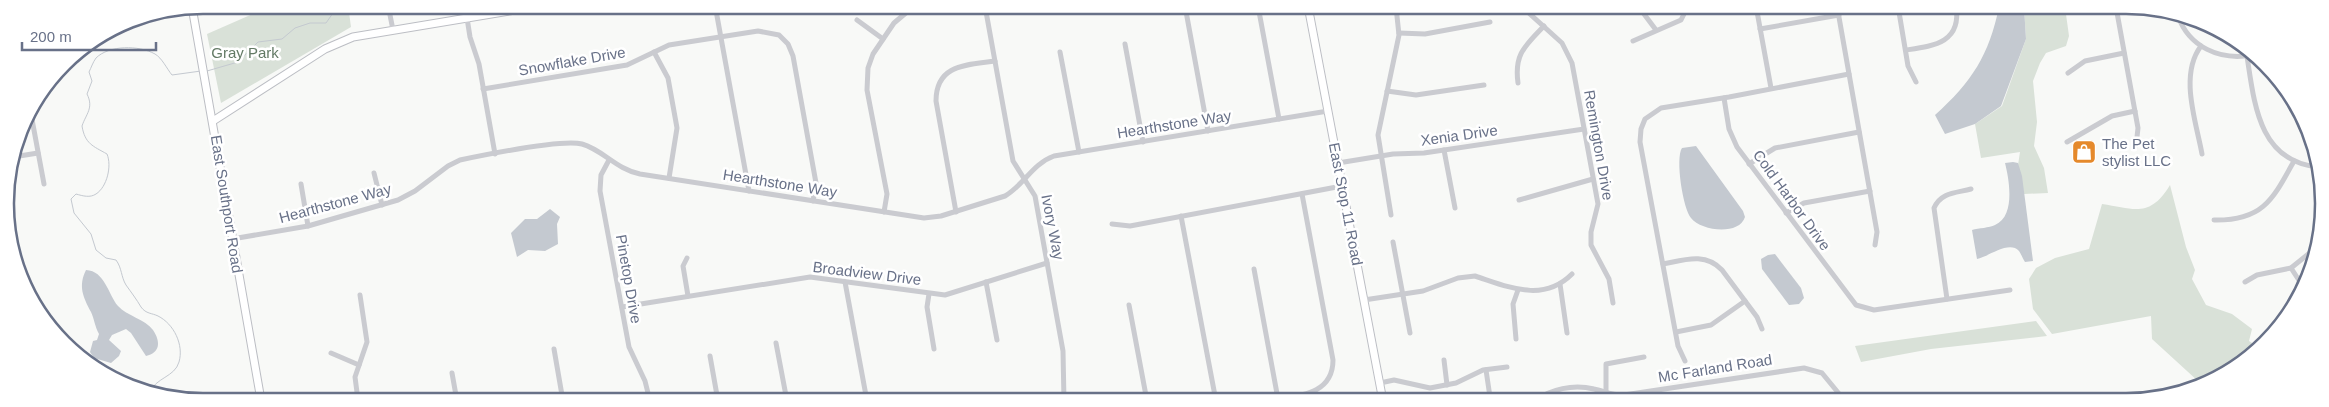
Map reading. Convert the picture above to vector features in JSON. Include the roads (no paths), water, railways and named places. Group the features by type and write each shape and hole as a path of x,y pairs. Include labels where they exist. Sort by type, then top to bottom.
{"main road":[{"name":"East Southport Road","path":"193,14 260,393"},
{"path":"213,121 334,44 353,37 491,14"},
{"name":"East Stop 11 Road","path":"1310,14 1382,393"}],"street":[{"path":"390,14 393,30"},
{"path":"465,14 483,89 495,154"},
{"path":"467,18 468,14"},
{"path":"716,14 749,191"},
{"path":"884,212 887,194 866,81 870,60 900,17 906,14"},
{"name":"Ivory Way","path":"986,14 1012,158 1035,196 1063,351 1064,393"},
{"path":"1186,14 1208,131"},
{"path":"1259,14 1279,119"},
{"path":"1391,215 1378,135 1399,33 1397,14"},
{"name":"Remington Drive","path":"1530,14 1562,43 1570,55 1598,208 1592,228 1591,243 1609,279 1613,303"},
{"path":"1644,14 1656,30"},
{"path":"1633,41 1683,18 1685,14"},
{"path":"1757,14 1770,88"},
{"path":"1899,14 1910,71 1916,82"},
{"path":"1906,50 1933,46 1946,39 1956,24 1956,14"},
{"path":"2117,14 2138,128 2136,146"},
{"path":"1760,29 1838,15 1877,232 1875,245"},
{"path":"856,20 883,39"},
{"path":"1399,33 1425,34 1490,22"},
{"path":"2181,22 2184,30 2200,46 2222,55 2243,54"},
{"path":"1518,82 1516,66 1519,56 1544,26"},
{"name":"Snowflake Drive","path":"483,89 627,66 672,44 763,30 779,35 788,44 793,56 816,183 813,201"},
{"path":"1125,44 1143,142"},
{"path":"2200,46 2192,61 2189,78 2202,154"},
{"path":"654,52 668,78 676,128 670,178"},
{"path":"1060,52 1079,152"},
{"path":"2068,73 2085,61 2124,53"},
{"path":"2249,59 2262,128 2274,145 2294,161 2312,165"},
{"path":"956,212 936,95 942,78 952,70 995,60"},
{"path":"1685,361 1679,350 1640,140 1644,120 1653,112 1664,107 1724,98 1849,74"},
{"path":"1386,91 1414,96 1484,85"},
{"name":"Cold Harbor Drive","path":"1724,98 1730,133 1749,164 1850,300 1859,307 1874,310 1947,299"},
{"name":"Hearthstone Way","path":"232,239 308,226 382,205 411,194 454,163 495,154 571,143 589,147 630,171 813,201 833,201 884,212 926,218 956,212 1005,196 1048,158 1328,111"},
{"path":"2067,142 2112,116 2134,112"},
{"path":"32,121 44,184"},
{"name":"Xenia Drive","path":"1338,163 1380,156 1444,150 1584,129"},
{"path":"1749,164 1768,150 1776,147 1859,132"},
{"path":"1444,150 1455,208"},
{"path":"19,157 38,153"},
{"name":"Pinetop Drive","path":"609,160 602,175 600,189 629,347 645,381 648,393"},
{"path":"2214,220 2240,218 2261,209 2275,194 2294,161"},
{"path":"374,173 382,205"},
{"path":"1520,200 1593,179"},
{"path":"301,184 308,226"},
{"path":"1112,224 1128,226 1342,186"},
{"path":"1971,190 1944,195 1938,199 1934,208 1947,299 2010,290"},
{"path":"1786,213 1804,202 1870,191"},
{"path":"1302,194 1333,366 1328,380 1317,391 1307,393"},
{"path":"1182,216 1215,393"},
{"path":"1393,242 1410,333"},
{"path":"2245,282 2257,275 2291,268 2309,254"},
{"path":"687,258 683,266 688,296"},
{"path":"1663,264 1694,258 1709,260 1720,268 1745,301 1762,329"},
{"name":"Broadview Drive","path":"622,307 804,277 929,294 950,294 1047,263"},
{"path":"2291,268 2299,280"},
{"path":"1254,269 1277,393"},
{"path":"1364,300 1427,290 1466,276 1475,276 1518,290 1536,292 1560,284 1572,274"},
{"path":"845,282 866,393"},
{"path":"986,282 997,340"},
{"path":"1560,284 1567,333"},
{"path":"1516,339 1513,304 1518,290"},
{"path":"929,294 927,307 934,349"},
{"path":"357,393 355,383 367,342 360,295"},
{"path":"1676,332 1710,326 1745,301"},
{"path":"1129,305 1146,393"},
{"path":"776,343 785,393"},
{"path":"554,348 562,393"},
{"path":"331,353 359,365"},
{"path":"710,356 717,393"},
{"path":"1606,393 1606,364 1644,358"},
{"path":"1444,360 1447,384"},
{"path":"1380,383 1394,380 1430,388 1486,370 1508,366"},
{"name":"Mc Farland Road","path":"1637,393 1799,368 1813,369 1827,378 1839,393"},
{"path":"1486,370 1489,393"},
{"path":"452,373 456,393"},
{"name":"Mc Farland Road","path":"1549,393 1571,387 1591,388 1606,393"}],"waterway":[{"path":"207,71 238,62 258,42 282,39 295,28 310,23 326,23 332,14"},
{"path":"153,387 177,367 180,355 179,342 169,324 141,307 124,282 116,260 106,258 96,250 91,234 74,213 71,199 76,194 89,196 100,191 106,181 109,170 107,154 88,141 83,132 82,126 90,107 87,94 92,81 89,72 96,58 108,51 124,48 141,49 155,54 172,75 201,71"}],"place":[{"name":"The Pet stylist LLC","path":"2084,152"}],"park label":[{"name":"Gray Park","path":"245,52"}]}
